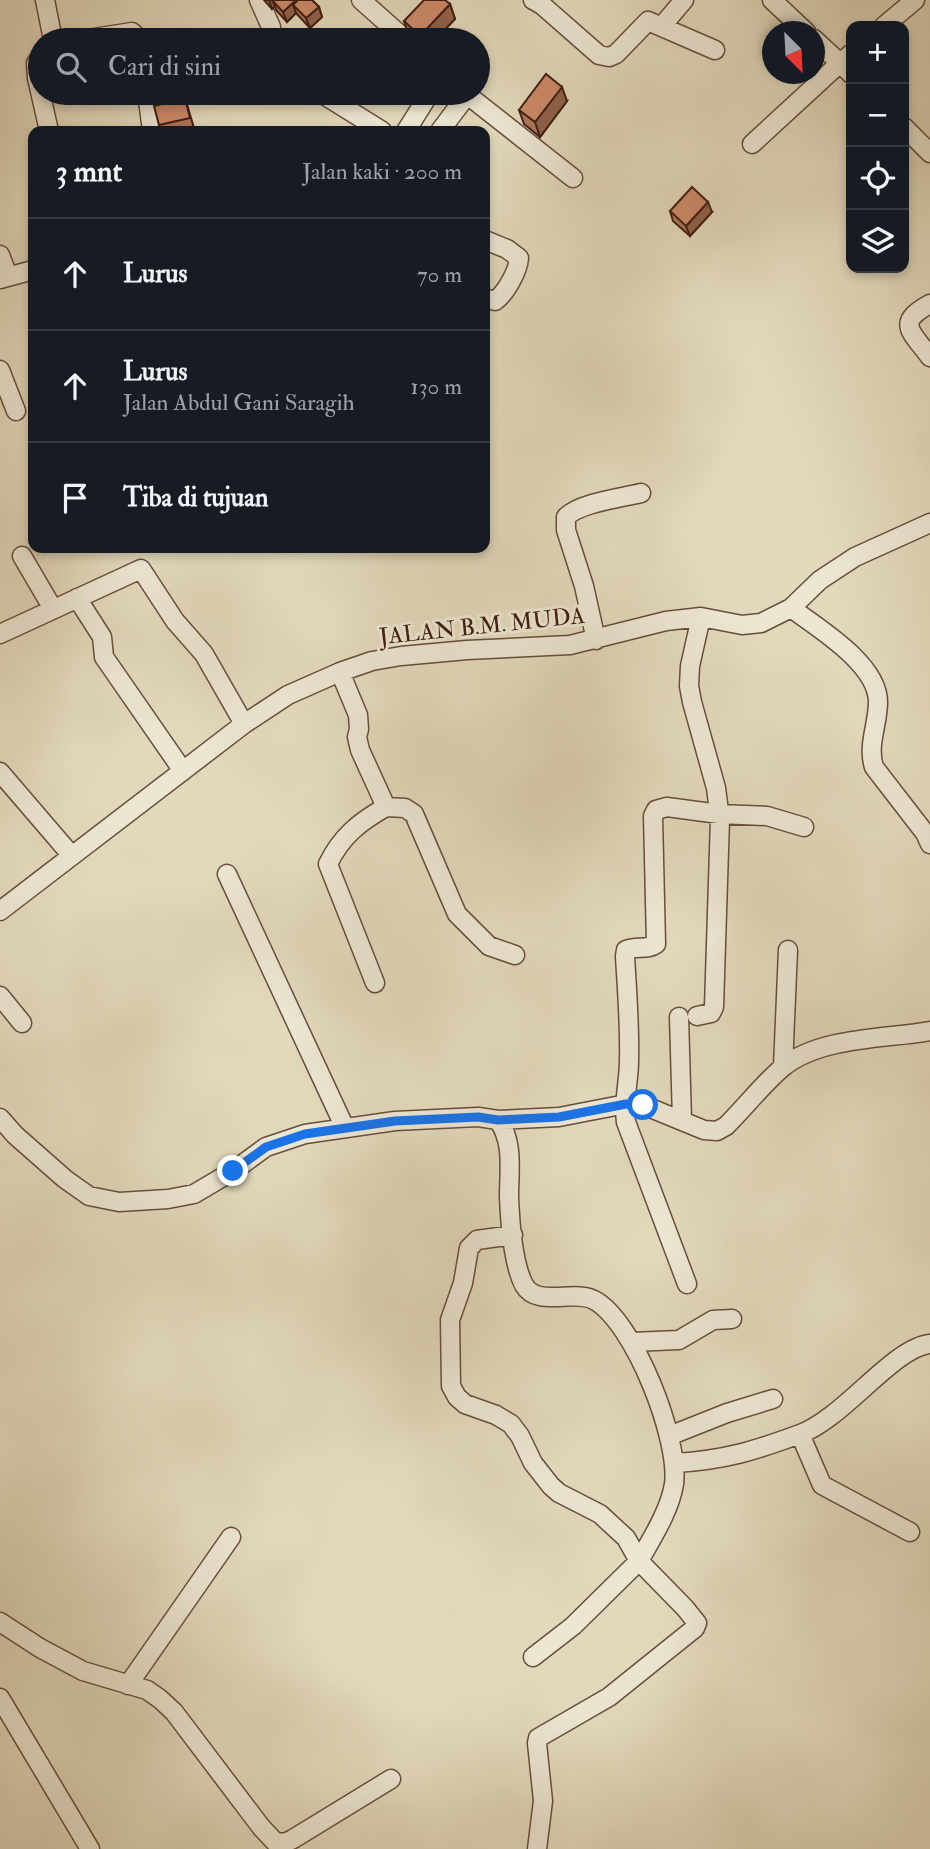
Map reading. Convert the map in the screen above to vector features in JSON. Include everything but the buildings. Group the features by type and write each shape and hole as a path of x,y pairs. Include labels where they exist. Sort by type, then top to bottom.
{"street":[{"path":"45,0 51,28"},
{"path":"260,0 271,28"},
{"path":"361,0 392,28"},
{"path":"533,0 599,55 609,57 616,54 648,21 715,50"},
{"path":"662,26 684,0"},
{"path":"772,0 794,21"},
{"path":"890,21 915,0"},
{"path":"825,47 846,63"},
{"path":"752,144 846,65"},
{"path":"43,105 48,126"},
{"path":"149,105 151,126"},
{"path":"340,105 374,126"},
{"path":"409,126 422,105"},
{"path":"443,126 458,105"},
{"path":"480,105 573,178"},
{"path":"909,132 930,153"},
{"path":"490,242 507,249 519,258 519,265 501,296 495,301 490,300"},
{"path":"0,255 4,278 28,271"},
{"path":"930,304 914,313 909,324 930,357"},
{"path":"0,370 16,411"},
{"path":"596,640 566,530 566,517 570,512 582,508 641,493"},
{"name":"JALAN B.M. MUDA","path":"0,911 244,724 288,695 340,672 372,661 401,656 570,645 666,621 701,617 742,625 761,623 791,608 820,580 855,557 930,523"},
{"path":"22,556 53,609"},
{"path":"0,634 140,569 143,570 175,621 204,654 244,724"},
{"path":"77,598 102,637 104,657 183,771"},
{"path":"791,608 858,661 873,681 878,700 870,755 874,767 925,833 930,844"},
{"path":"682,1120 688,1016 711,1013 714,1007 719,814 716,788 690,686 690,666 701,617"},
{"path":"340,672 358,715 357,737 360,750 386,807"},
{"path":"0,772 72,856"},
{"path":"375,983 328,864 335,848 349,831 386,807 405,808 414,814 457,914 489,946 515,955"},
{"path":"687,1284 626,1122 630,1047 625,956 626,950 652,947 656,944 653,816 656,810 667,807 719,814 767,816 804,827"},
{"path":"228,874 345,1128"},
{"path":"783,1067 788,950"},
{"path":"0,996 22,1023"},
{"path":"0,1118 15,1135 65,1179 89,1196 119,1202 168,1199 194,1194 266,1147 305,1134 395,1121 559,1117 626,1104 643,1105 704,1130 717,1131 726,1126 783,1067 799,1057 824,1046 930,1031"},
{"path":"498,1120 506,1131 513,1235 517,1265 527,1290 540,1296 579,1296 592,1299 606,1309 632,1342 647,1374 669,1436 675,1463 674,1486 663,1516 639,1561 573,1626 533,1657"},
{"path":"513,1235 477,1240 469,1248 463,1283 450,1320 451,1386 465,1404 496,1415 511,1424 533,1463 559,1493 600,1514 626,1538 639,1561 697,1623 695,1628 609,1697 538,1738 543,1801 537,1849"},
{"path":"632,1342 679,1340 713,1320 732,1320"},
{"path":"675,1463 714,1460 750,1452 814,1429 835,1415 907,1352 930,1343"},
{"path":"669,1436 772,1399"},
{"path":"800,1434 822,1485 910,1532"},
{"path":"128,1685 231,1536"},
{"path":"0,1622 83,1671 147,1690 160,1699 174,1712 275,1842 285,1843 293,1839 391,1779"},
{"path":"0,1698 90,1849"}],"route":[{"path":"233,1171 266,1147 305,1134 395,1121 559,1117 626,1104 643,1105"}]}
